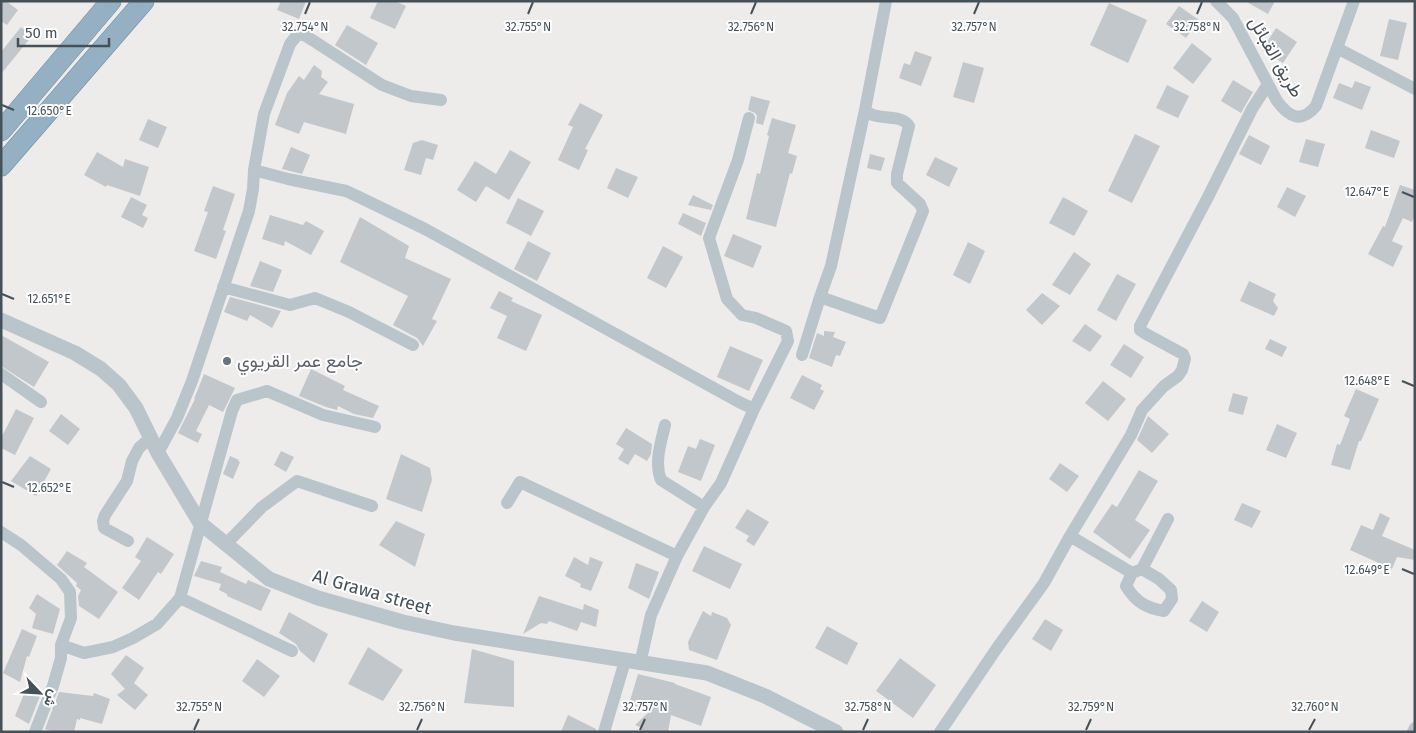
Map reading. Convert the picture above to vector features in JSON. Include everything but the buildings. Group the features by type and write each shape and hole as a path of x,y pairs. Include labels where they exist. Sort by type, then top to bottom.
{"highway":[{"path":"1,131 111,1"},
{"path":"1,166 140,3"}],"street":[{"path":"802,355 831,266 865,110 886,1"},
{"name":"طريق القبائل","path":"1216,1 1233,18 1284,111 1299,117 1310,114 1316,106 1354,1"},
{"path":"158,453 181,409 192,381 249,210 264,114 290,44 297,35 306,36 382,85 411,96 441,100"},
{"path":"1337,48 1415,89"},
{"path":"940,732 996,648 1044,583 1131,435 1142,410 1164,386 1178,376 1184,366 1185,359 1183,354 1146,334 1140,330 1140,326 1252,109 1268,84"},
{"path":"820,296 880,318 923,211 916,199 898,183 897,174 910,126 905,121 872,115 865,110"},
{"path":"604,732 677,556 704,507 721,483 754,409 775,371 788,341 786,331 756,318 742,315 727,299 709,238 738,160 749,118"},
{"path":"254,170 346,191 425,229 754,409"},
{"path":"223,287 290,306 315,298 349,312 414,344"},
{"name":"Al Grawa street","path":"1,320 75,353 101,369 119,385 136,408 158,453 200,523 269,579 318,598 402,622 454,633 707,673 765,696 836,732"},
{"path":"1,374 41,402"},
{"path":"60,645 84,653 120,644 157,624 180,598 232,411 237,400 267,391 323,415 375,427"},
{"path":"665,425 659,454 658,472 661,480 704,507"},
{"path":"128,541 104,528 103,521 127,481 132,461 139,448 151,437"},
{"path":"226,544 262,507 297,480 372,506"},
{"path":"507,503 520,482 677,556"},
{"path":"1070,536 1137,571 1168,519"},
{"path":"1,532 21,544 61,579 70,592 71,618 60,645 61,658 53,686 35,732"},
{"path":"180,598 292,651"},
{"path":"1413,732 1415,728"}],"place":[{"name":"جامع عمر القريوي","path":"227,361"}]}
